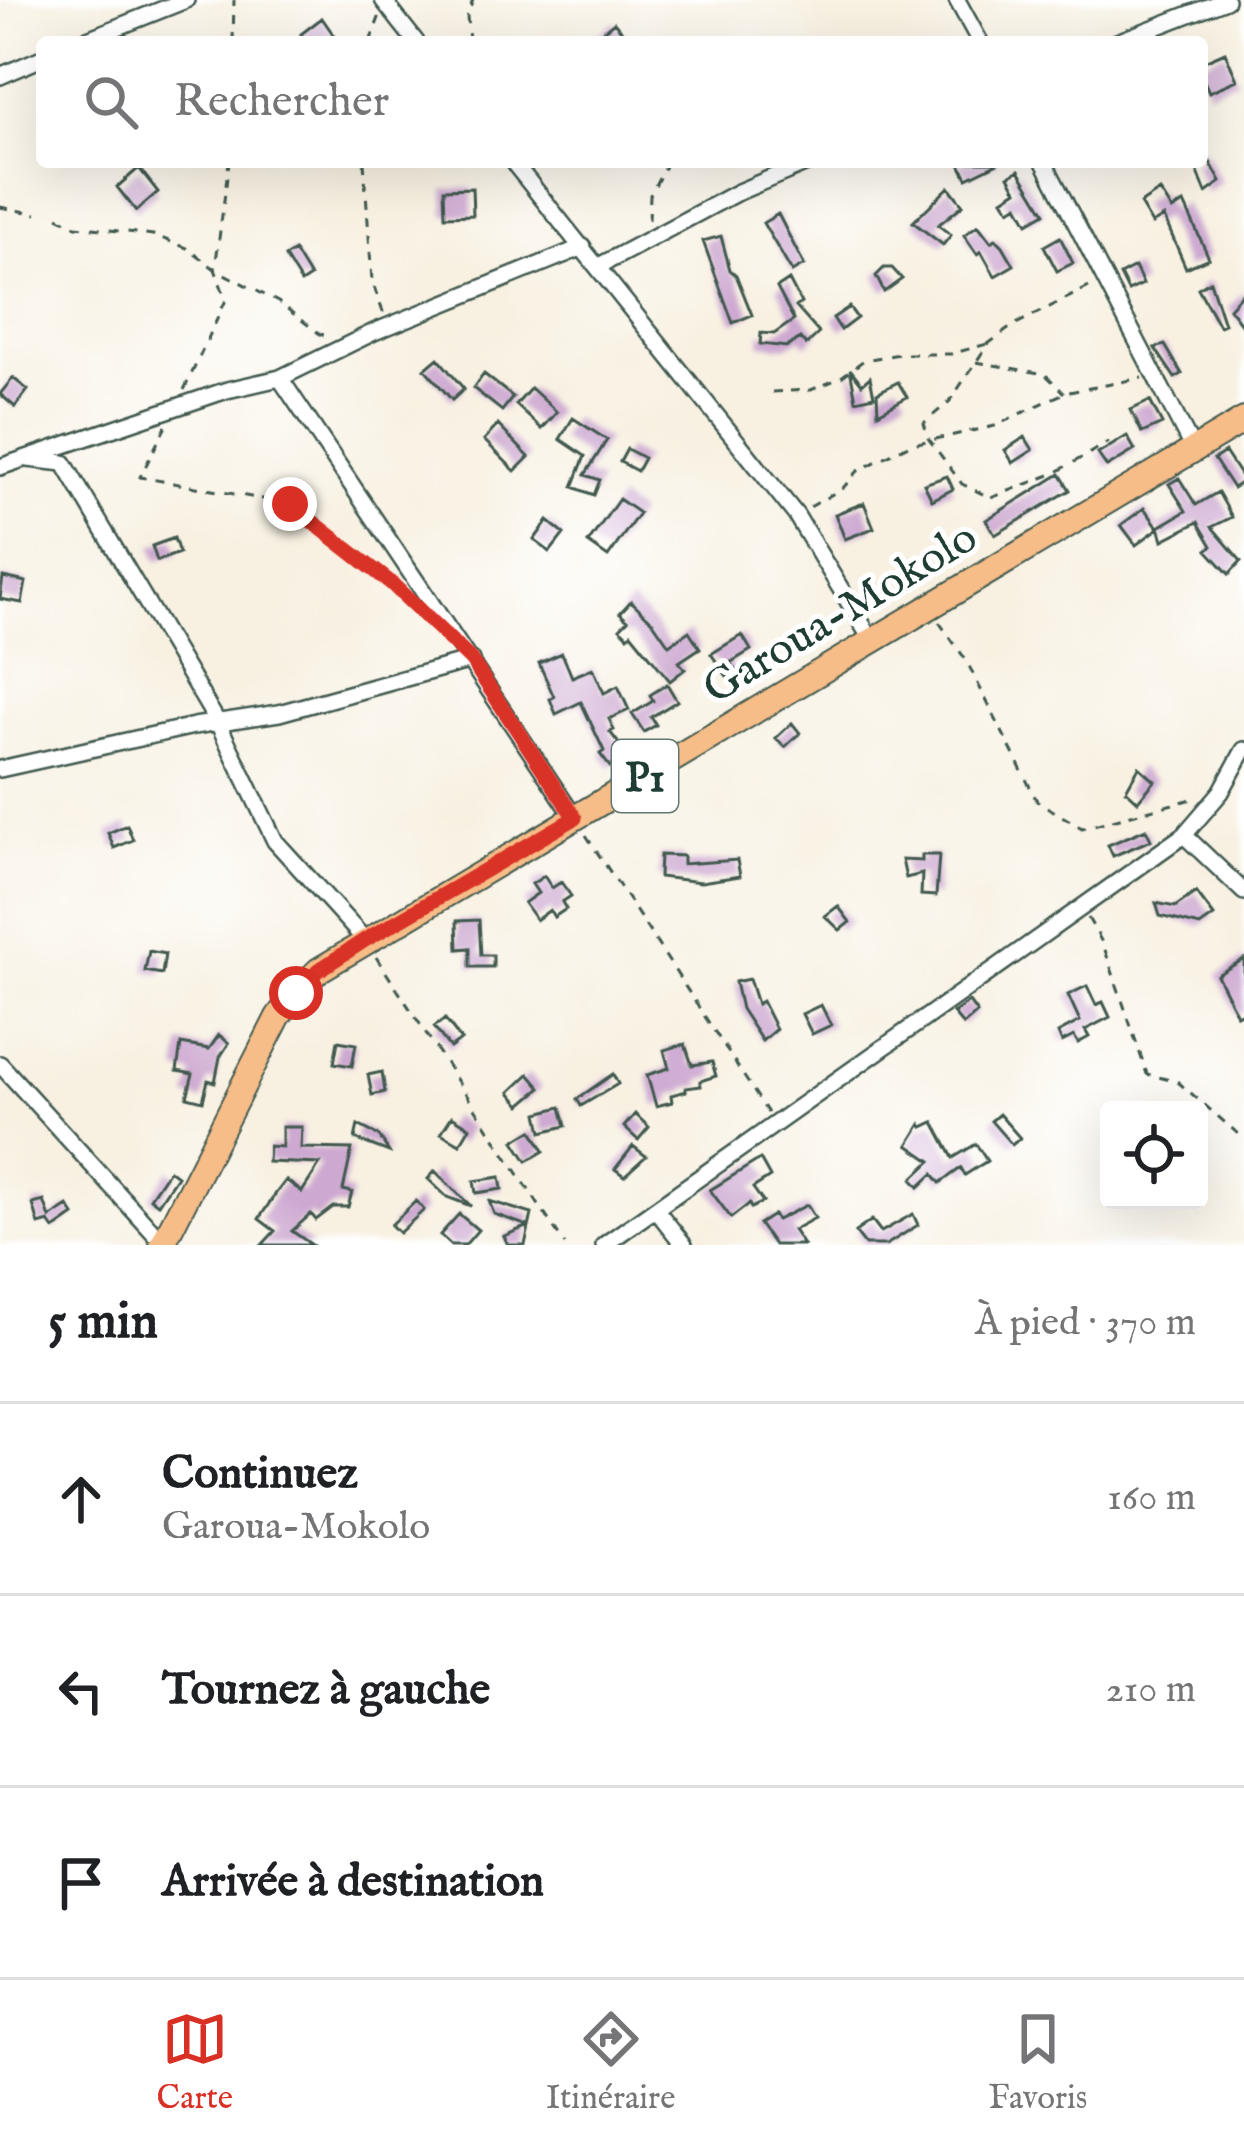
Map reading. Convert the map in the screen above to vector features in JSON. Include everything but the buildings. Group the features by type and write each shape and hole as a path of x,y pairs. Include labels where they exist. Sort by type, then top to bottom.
{"main road":[{"name":"Garoua-Mokolo","path":"164,1244 278,1017 307,980 365,940 1244,420"}],"street":[{"path":"95,36 186,0"},
{"path":"957,0 977,36"},
{"path":"1133,36 1226,0"},
{"path":"384,1 411,36"},
{"path":"0,76 36,61"},
{"path":"518,168 796,515 871,639"},
{"path":"597,267 736,193 795,168"},
{"path":"1046,168 1193,449"},
{"path":"0,467 227,390 280,378 374,332 583,247"},
{"path":"280,378 575,818"},
{"path":"22,458 64,463 218,723 275,841 365,940"},
{"path":"0,784 8,767 279,713 471,660"},
{"path":"604,1245 1184,835 1221,792 1244,750"},
{"path":"1184,835 1244,892"},
{"path":"0,1064 164,1244"},
{"path":"657,1211 684,1245"}],"path":[{"path":"232,36 234,0"},
{"path":"469,36 467,16 473,0"},
{"path":"372,36 384,1"},
{"path":"228,168 215,269 226,300 140,477 290,504 423,614"},
{"path":"364,168 372,281 384,316 374,332"},
{"path":"649,233 650,195 664,168"},
{"path":"0,207 37,214"},
{"path":"58,217 76,226 153,235 188,248 215,269 278,302 320,334 338,340"},
{"path":"1100,270 1089,288 988,344 950,401 924,423 928,438 962,484 991,498 1055,473 1109,442"},
{"path":"772,392 811,390 840,378 864,360 951,354 988,344"},
{"path":"974,362 1045,374 1064,393"},
{"path":"796,515 843,488 858,471 928,438 995,426 1064,393 1156,376"},
{"path":"936,618 966,660 1037,801 1082,828 1221,792"},
{"path":"575,818 775,1124"},
{"path":"1081,906 1102,944 1147,1074 1178,1082 1244,1139"},
{"path":"365,940 565,1245"}],"route":[{"path":"290,504 391,583 471,660 575,818 365,940 319,970 296,993"}]}
